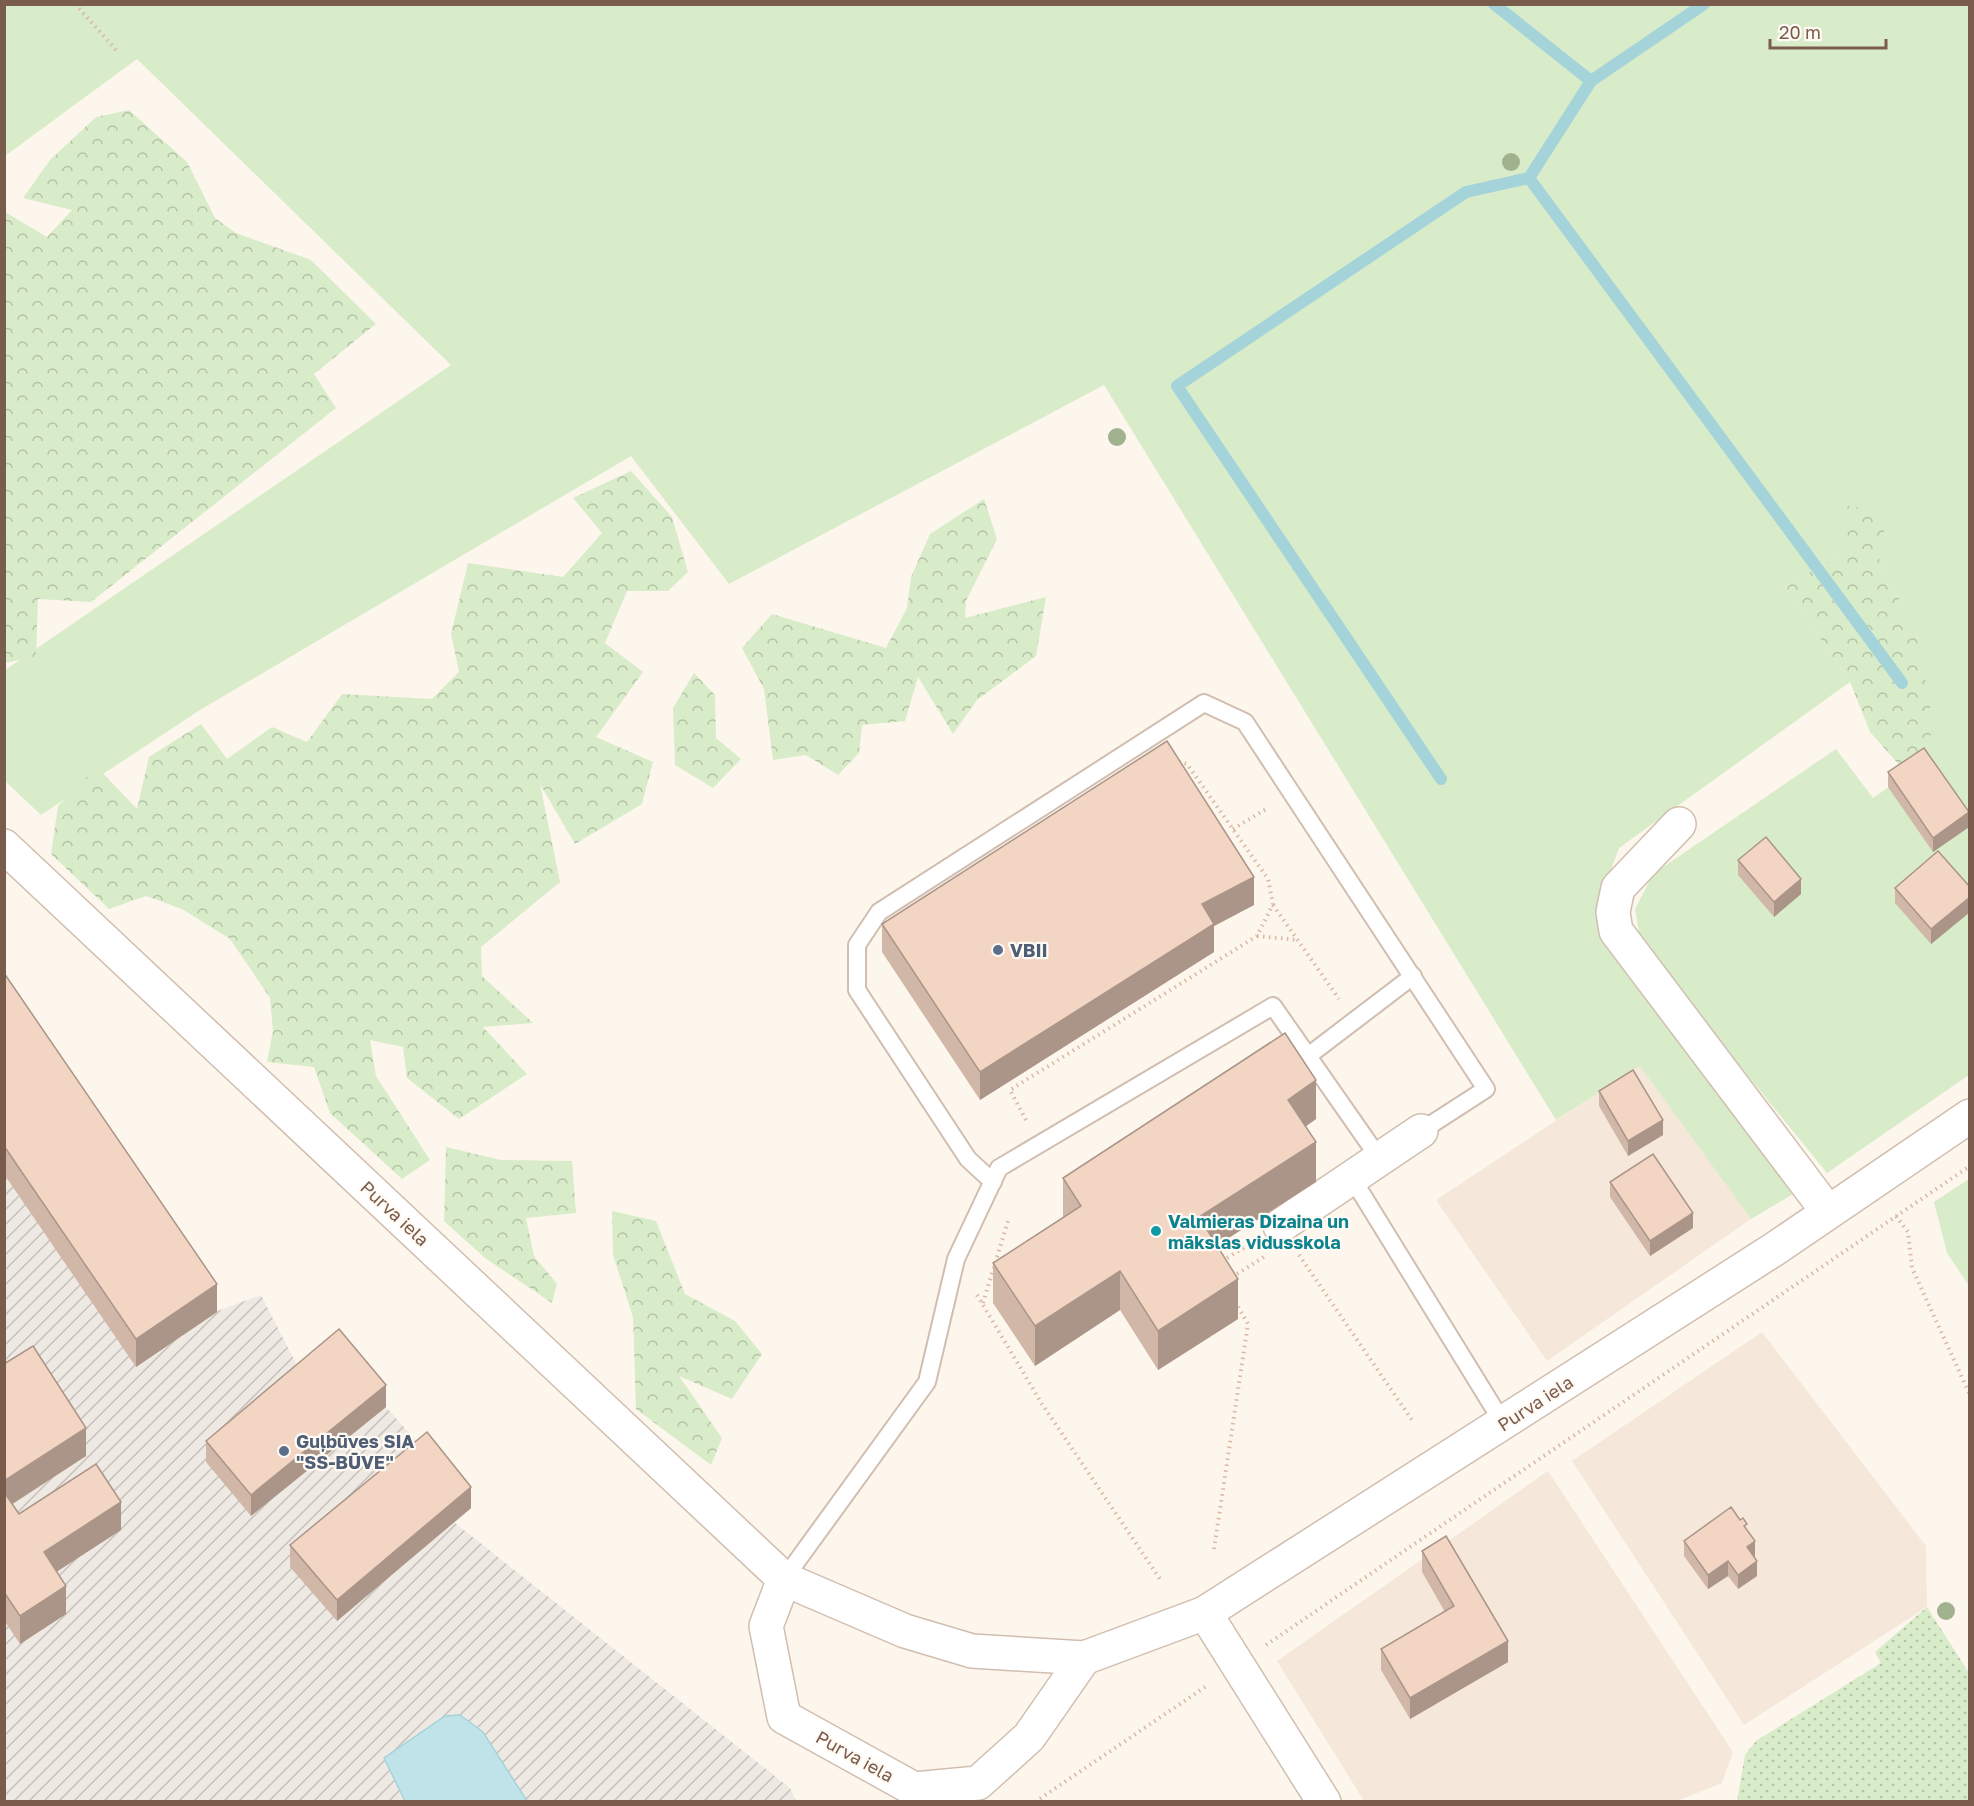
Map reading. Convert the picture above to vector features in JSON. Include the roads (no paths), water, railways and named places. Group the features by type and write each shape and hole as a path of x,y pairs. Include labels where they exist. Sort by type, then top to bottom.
{"street":[{"path":"1679,824 1618,888 1613,912 1616,931 1828,1212"},
{"name":"Purva iela","path":"4,846 784,1579 905,1631 972,1652 1084,1658 1205,1613 1828,1212 1970,1116"},
{"path":"1285,1234 1352,1178 1420,1131"},
{"name":"Purva iela","path":"784,1579 766,1626 784,1717 891,1790 984,1792 1029,1737 1084,1658"},
{"path":"1205,1613 1324,1802"}],"lane":[{"path":"993,1182 968,1159 857,990 857,945 879,912 1204,703 1245,722 1486,1089 1420,1131"},
{"path":"1308,1056 1413,976"},
{"path":"784,1579 927,1382 956,1259 999,1168 1273,1006 1379,1158"},
{"path":"1352,1178 1503,1423"}],"water":[{"path":"460,1715 483,1732 527,1801 405,1801 384,1758 445,1716"}],"waterway":[{"path":"1494,4 1591,81"},
{"path":"1441,779 1177,386 1466,192 1529,178 1591,81 1704,4"},
{"path":"1529,178 1902,683"}],"place":[{"name":"VBII","path":"998,950"},
{"name":"Valmieras Dizaina un mākslas vidusskola","path":"1156,1231"},
{"name":"Guļbūves SIA \"SS-BŪVE\"","path":"284,1451"}]}
